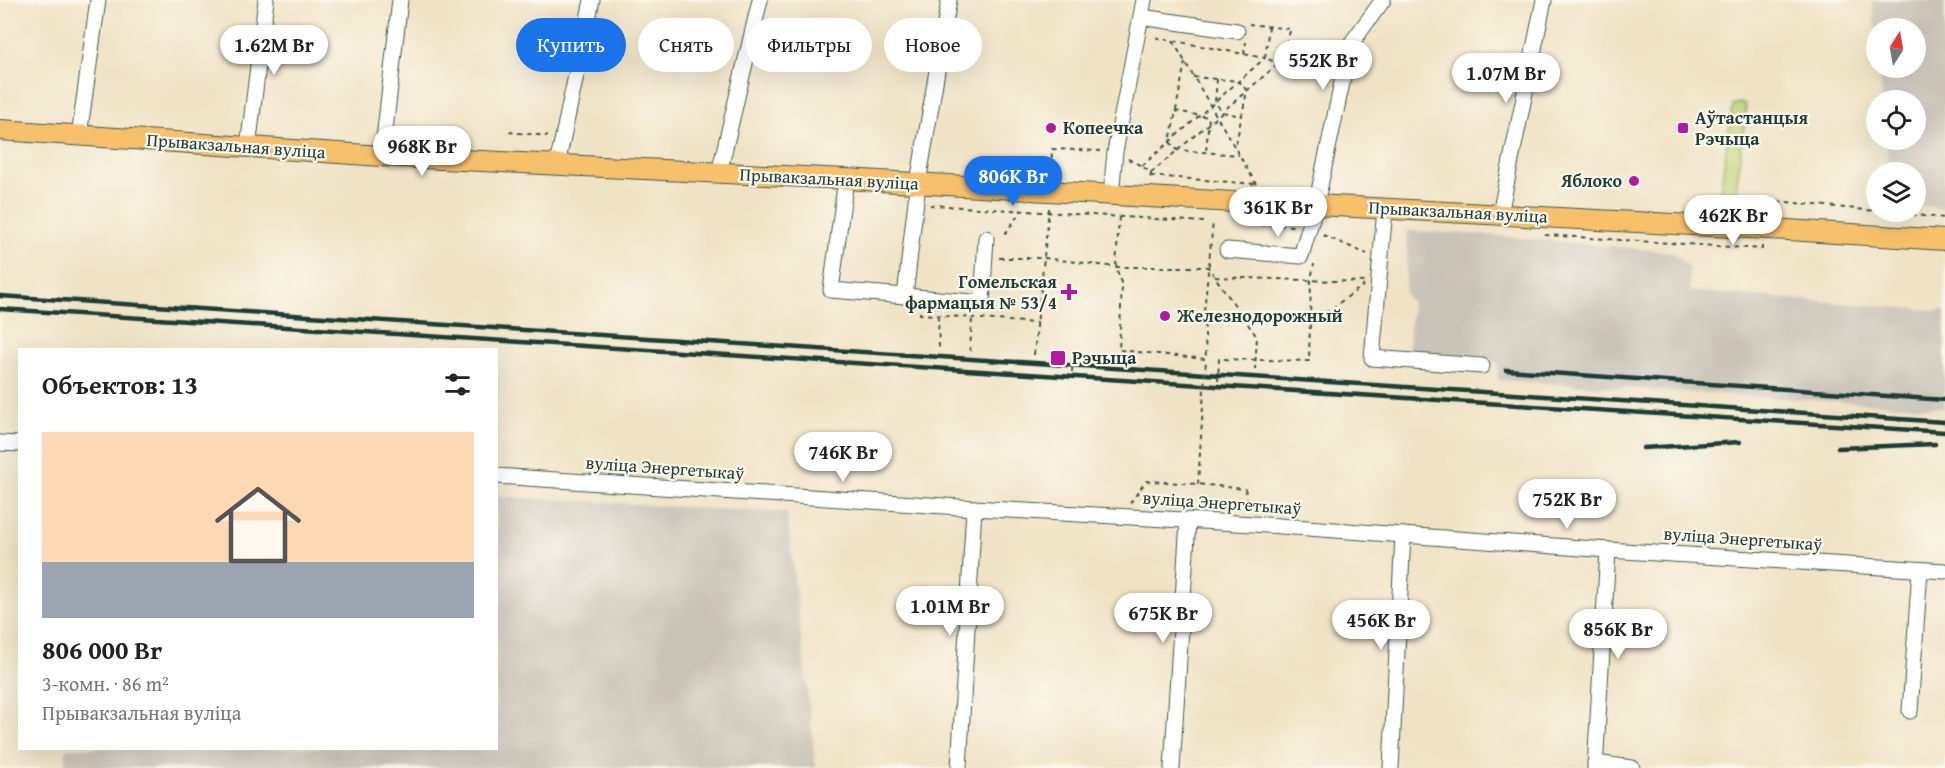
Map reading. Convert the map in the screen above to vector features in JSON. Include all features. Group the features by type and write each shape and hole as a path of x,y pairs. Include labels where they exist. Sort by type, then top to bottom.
{"main road":[{"name":"Прывакзальная вуліца","path":"0,130 382,156 1500,214 1945,240"}],"street":[{"path":"79,136 98,0"},
{"path":"248,148 266,0"},
{"path":"382,156 400,0"},
{"path":"557,165 592,0"},
{"path":"719,173 760,0"},
{"path":"905,296 918,183 950,0"},
{"path":"1111,195 1115,152 1148,18 1144,0"},
{"path":"1227,250 1301,256 1316,205 1350,45 1383,0"},
{"path":"1500,214 1544,0"},
{"path":"1148,18 1240,27"},
{"path":"846,179 831,290 982,303 986,238"},
{"path":"1385,208 1372,358 1482,366"},
{"path":"0,443 18,444"},
{"name":"вуліца Энергетыкаў","path":"498,476 974,508 1120,515 1945,572"},
{"path":"958,768 974,508"},
{"path":"1172,768 1188,521"},
{"path":"1391,768 1403,535"},
{"path":"1608,550 1595,766 1632,768"},
{"path":"1910,711 1920,570"}],"path":[{"path":"1148,18 1152,38 1265,58 1278,64"},
{"path":"1142,166 1265,58 1269,26"},
{"path":"1148,197 1150,175 1278,64 1291,29 1269,26 1240,27"},
{"path":"1034,355 1049,213 1052,149 1115,152 1142,166 1150,175 1256,184 1173,40"},
{"path":"1170,142 1185,62"},
{"path":"1193,77 1239,81 1246,91 1235,148"},
{"path":"1217,79 1215,102 1222,112 1241,116"},
{"path":"1176,111 1209,117 1206,153"},
{"path":"509,132 563,138"},
{"path":"1170,142 1177,150 1239,155"},
{"path":"916,204 1205,222"},
{"path":"1005,234 1022,211"},
{"path":"1926,216 1945,218"},
{"path":"1119,217 1116,267 1122,286 1119,350 1206,359"},
{"path":"1198,484 1206,359 1204,312 1213,222"},
{"path":"1535,235 1762,249"},
{"path":"1370,255 1374,251"},
{"path":"985,258 1044,258 1116,267 1208,267"},
{"path":"1208,267 1257,337 1255,369"},
{"path":"1215,277 1367,282 1310,324"},
{"path":"1218,381 1219,359 1309,361 1311,280"},
{"path":"938,316 939,348"},
{"path":"970,351 972,318"},
{"path":"1072,372 1073,357"},
{"path":"1120,515 1146,481 1198,484 1245,489 1253,524"}],"shaded area":[{"path":"1872,0 1945,0 1945,209 1926,206 1926,162 1889,162 1887,150 1926,150 1926,90 1881,90 1880,78 1926,78 1926,18 1874,18"},
{"path":"1408,231 1488,235 1673,252 1689,268 1689,291 1945,311 1945,408 1498,380 1498,363 1481,356 1408,352 1412,303 1405,294"},
{"path":"498,496 787,513 816,768 65,768 66,750 498,750"}],"green space":[{"path":"1745,104 1746,110 1736,192 1732,197 1723,196 1720,191 1733,105"}],"railway":[{"path":"0,296 1945,422"},
{"path":"0,309 1945,432"},
{"path":"1506,370 1945,400"},
{"path":"1643,448 1740,442"},
{"path":"1838,448 1935,444"}],"place":[{"name":"Копеечка","path":"1051,128"},
{"name":"Аўтастанцыя Рэчыца","path":"1683,128"},
{"name":"Яблоко","path":"1634,181"},
{"name":"Гомельская фармацыя № 53/4","path":"1069,292"},
{"name":"Железнодорожный","path":"1165,316"},
{"name":"Рэчыца","path":"1058,358"}]}
